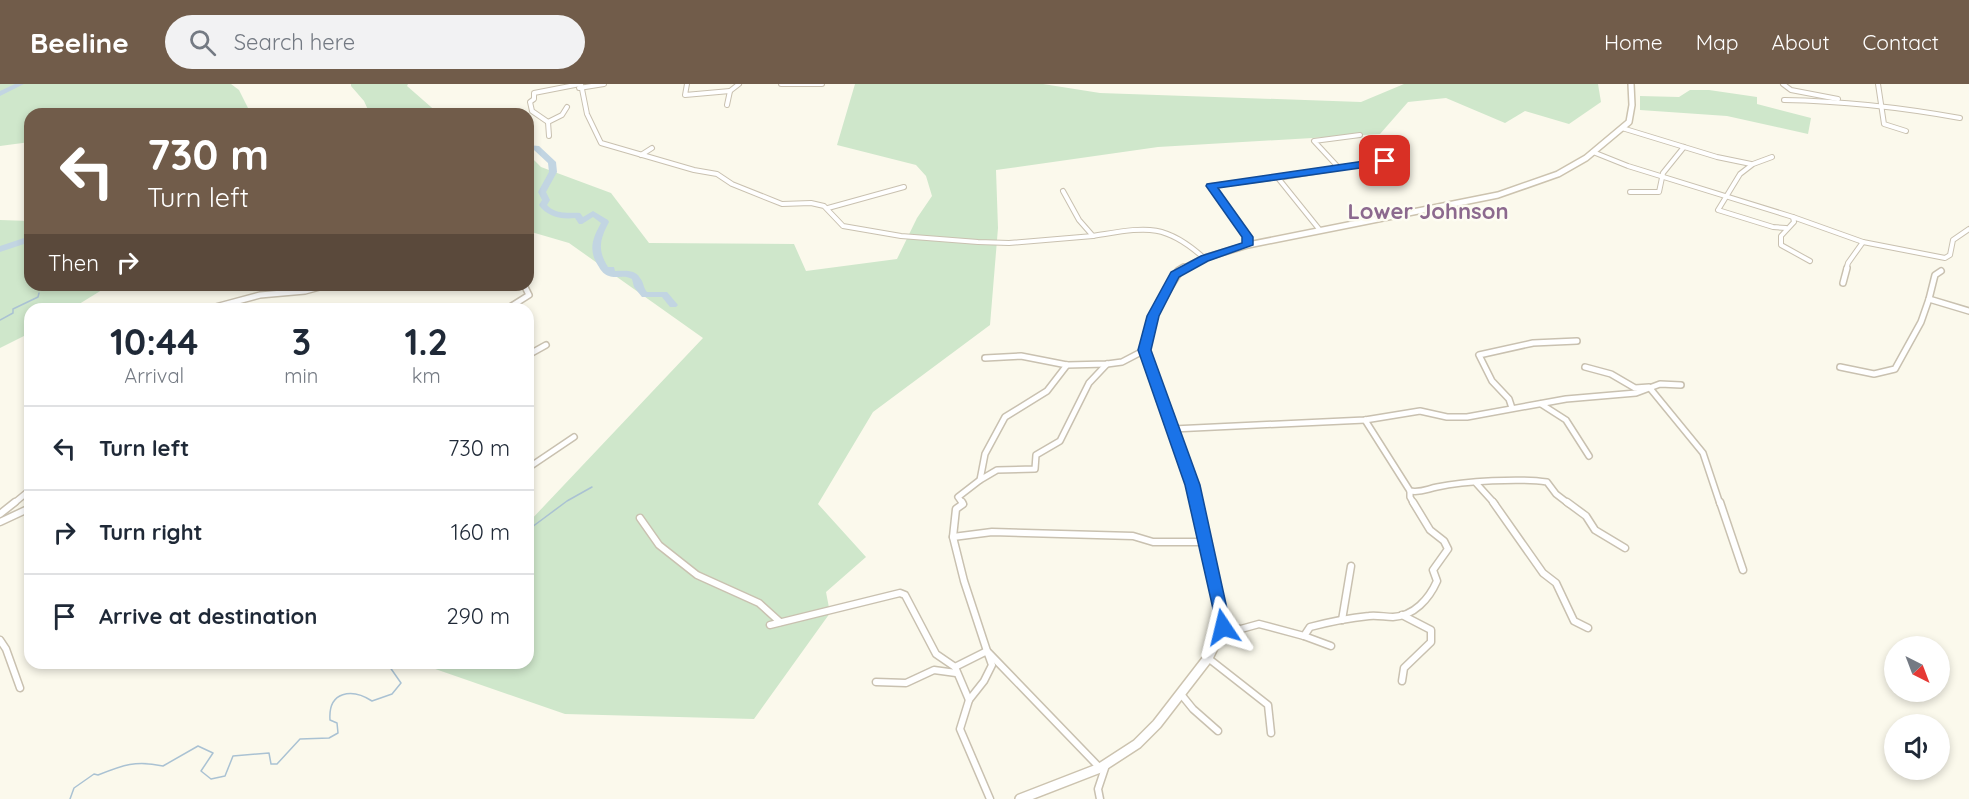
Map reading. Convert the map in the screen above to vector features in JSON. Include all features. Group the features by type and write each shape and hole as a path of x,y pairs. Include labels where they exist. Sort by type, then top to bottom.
{"street":[{"path":"531,108 530,102 534,99 534,93 580,85 604,84"},
{"path":"687,84 685,95 730,91 739,84"},
{"path":"781,84 822,84"},
{"path":"1020,799 1103,766 1137,744 1157,724 1208,658 1223,627 1192,485 1145,350 1146,338 1156,308 1175,275 1204,258 1248,245 1498,195 1558,174 1576,165 1629,122 1632,107 1631,84"},
{"path":"1783,84 1791,90 1843,101"},
{"path":"1878,84 1884,124 1906,131"},
{"path":"580,85 596,139 601,143 717,174 732,184 782,204 811,203 828,208 904,187"},
{"path":"727,105 730,91"},
{"path":"1785,100 1843,101 1960,118"},
{"path":"548,122 562,115 567,106"},
{"path":"534,112 548,122"},
{"path":"548,122 549,136"},
{"path":"1622,128 1717,157 1751,164 1765,162 1772,157"},
{"path":"1339,168 1314,142 1360,135"},
{"path":"1630,192 1645,194 1659,192 1658,184 1661,176 1684,147"},
{"path":"641,155 652,148"},
{"path":"1593,152 1863,242 1945,258 1950,255 1953,240 1969,229"},
{"path":"1248,245 1247,237 1211,186 1385,161"},
{"path":"1751,164 1725,196 1718,210 1773,227 1786,228"},
{"path":"1279,177 1319,229"},
{"path":"1062,191 1079,220 1093,236"},
{"path":"828,208 843,226 901,236 1010,243 1158,229 1182,237 1204,258"},
{"path":"1793,217 1794,222 1781,236 1781,245 1810,261"},
{"path":"1843,283 1848,263 1863,242"},
{"path":"1840,367 1863,374 1878,375 1894,369 1921,322 1935,275 1941,270"},
{"path":"229,303 271,293 310,291"},
{"path":"517,303 530,295 528,291"},
{"path":"1929,299 1969,311"},
{"path":"1512,408 1512,402 1497,388 1479,355 1533,343 1577,340"},
{"path":"534,352 546,345"},
{"path":"986,358 1021,356 1067,365 1107,364 1122,362 1145,350"},
{"path":"990,799 960,729 969,700 984,681 992,665 964,581 953,537 956,509 963,504 958,497 980,480 997,471 1035,469 1036,455 1060,441 1089,383 1107,364"},
{"path":"980,480 985,454 1005,417 1047,391 1067,365"},
{"path":"1585,367 1611,374 1635,388 1650,387"},
{"path":"1173,429 1365,420 1420,411 1447,417 1467,417 1587,396 1636,393 1660,384 1681,385"},
{"path":"1650,387 1703,453 1743,570"},
{"path":"1541,404 1566,420 1589,456"},
{"path":"1304,636 1310,627 1371,616 1402,615 1419,609 1434,589 1437,581 1433,570 1448,549 1444,541 1430,530 1410,497 1410,491 1365,420"},
{"path":"534,464 574,437"},
{"path":"1410,491 1420,493 1437,487 1529,479 1547,482 1556,494 1586,516 1595,530 1625,548"},
{"path":"1476,483 1503,513 1543,573 1556,583 1574,621 1588,628"},
{"path":"0,514 24,495"},
{"path":"0,522 24,511"},
{"path":"640,518 659,545 697,575 759,603 780,622"},
{"path":"953,537 992,532 1133,536 1153,542 1206,542"},
{"path":"1342,620 1351,566"},
{"path":"770,625 900,593 905,595 936,654 956,670 969,700"},
{"path":"1402,615 1431,630 1431,642 1404,668 1402,681"},
{"path":"1223,627 1241,629 1259,624 1331,646"},
{"path":"0,640 6,649 20,688"},
{"path":"876,682 906,683 934,669 956,670 987,651"},
{"path":"987,651 1103,766"},
{"path":"1208,658 1268,705 1271,733"},
{"path":"1180,693 1193,709 1218,730"},
{"path":"1100,799 1098,789 1103,766"}],"green space":[{"path":"0,84 231,84 239,90 248,108 24,108 24,143 0,146"},
{"path":"351,84 408,84 407,86 432,108 367,108"},
{"path":"855,84 1043,84 1100,93 1361,102 1404,84 1598,84 1601,102 1569,124 1525,111 1505,123 1446,98 1408,102 1380,134 1158,147 996,170 998,228 990,325 873,412 818,504 866,557 826,592 830,613 754,719 565,714 435,669 534,669 534,517 703,338 569,243 534,233 534,160 541,167 611,193 649,243 794,244 806,271 897,259 917,218 932,196 926,176 916,165 837,145"},
{"path":"1690,90 1709,90 1757,97 1757,104 1811,118 1808,134 1727,116 1640,110 1640,96 1679,97"},
{"path":"0,220 24,221 24,291 100,291 81,303 24,303 24,336 0,348"}],"waterway":[{"path":"0,94 21,84"},
{"path":"534,148 552,162 553,172 542,192 546,200 543,205 546,210 566,217 577,215 582,222 593,213 605,222 595,247 598,258 606,271 611,269 611,274 630,274 636,278 638,287 645,295 664,294 673,305"},
{"path":"0,249 24,241"},
{"path":"26,303 38,297 39,293"},
{"path":"0,320 13,313 13,309 24,304"},
{"path":"534,526 567,501 592,487"},
{"path":"70,799 74,788 94,774 98,775 122,766 137,764 163,766 198,746 213,753 201,771 211,779 225,776 233,756 269,753 271,764 277,764 300,739 329,738 338,733 337,723 330,720 330,710 337,698 357,694 372,701 392,694 401,683 391,669"}],"district":[{"name":"Lower Johnson","path":"1428,211"}],"route":[{"path":"1223,627 1199,507 1145,350 1153,316 1179,270 1204,258 1248,245 1247,237 1211,186 1385,161"}]}
